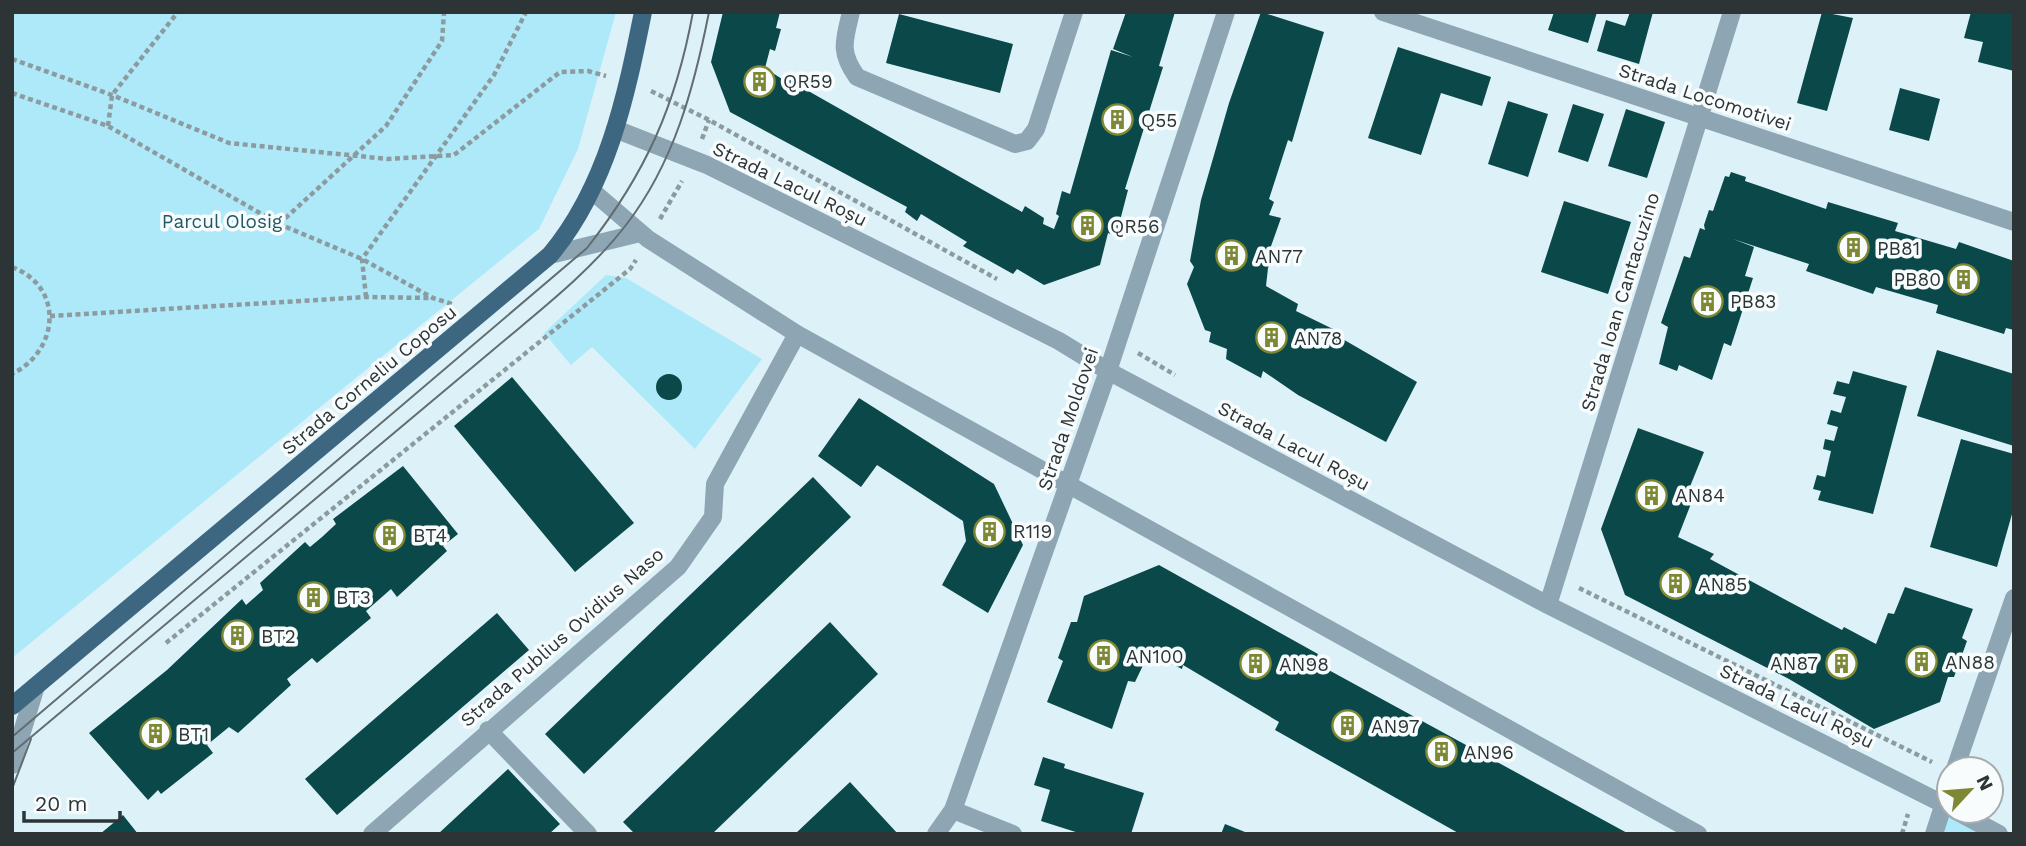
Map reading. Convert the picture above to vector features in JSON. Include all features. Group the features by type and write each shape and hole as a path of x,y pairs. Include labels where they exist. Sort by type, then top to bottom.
{"main road":[{"name":"Strada Corneliu Coposu","path":"12,706 483,314 550,255 579,216 615,129 629,81 643,12"}],"street":[{"path":"851,12 843,46 847,63 857,77 1015,144 1027,141 1036,129 1074,12"},
{"name":"Strada Moldovei","path":"936,834 953,810 1068,486 1226,12"},
{"name":"Strada Locomotivei","path":"1383,12 2014,222"},
{"name":"Strada Ioan Cantacuzino","path":"1548,606 1732,12"},
{"name":"Strada Lacul Roșu","path":"615,129 694,161 1059,341 1108,371 1548,606 1935,795"},
{"path":"591,190 644,236 797,334 1698,834"},
{"path":"550,255 644,236"},
{"name":"Strada Publius Ovidius Naso","path":"373,834 488,730 678,567 713,517 715,484 797,334"},
{"path":"1952,755 2014,598"},
{"path":"12,765 36,686"},
{"path":"488,730 588,834"},
{"path":"953,810 1013,834"}],"path":[{"path":"108,126 111,95 178,12"},
{"path":"279,224 386,126 442,41 444,12"},
{"path":"366,297 362,259 436,152 494,75 526,12"},
{"path":"12,59 111,95 229,143 388,159 454,155 560,72 588,71 629,81 709,120 1003,282"},
{"path":"12,93 108,126 279,224 362,259 433,298 483,314"},
{"path":"166,643 631,269 644,236 694,161 709,120"},
{"path":"12,267 36,282 45,298 50,316 48,336 40,353 26,367 12,374"},
{"path":"50,316 366,297 433,298"},
{"path":"1116,340 1187,382"},
{"path":"1557,578 1935,762"}],"green space":[{"name":"Parcul Olosig","path":"12,12 616,12 578,149 539,229 12,658"},
{"path":"606,275 626,278 762,359 695,449 592,347 571,365 544,333"},
{"path":"1937,825 1982,825 1998,834 1934,834"}],"building":[{"path":"723,12 780,12 776,28 781,29 775,51 770,49 765,68 782,79 787,73 806,83 803,88 1022,212 1025,206 1044,218 1043,224 1054,229 1059,216 1056,214 1062,191 1070,194 1111,50 1133,57 1113,49 1126,12 1175,12 1159,66 1163,67 1125,189 1128,190 1116,236 1108,233 1100,265 1044,285 1017,269 1013,274 963,246 967,242 921,214 917,221 905,212 907,207 730,112 711,62"},
{"path":"1261,12 1324,32 1292,142 1288,140 1269,199 1274,202 1269,215 1281,218 1270,249 1276,251 1268,268 1266,286 1298,304 1296,311 1335,330 1334,334 1417,382 1386,442 1298,395 1263,371 1261,378 1226,359 1227,349 1209,342 1211,332 1205,330 1187,284 1194,267 1190,261 1201,200 1229,103"},
{"path":"1554,12 1597,12 1588,43 1548,30"},
{"path":"1630,12 1653,12 1639,64 1597,51 1606,20 1625,26"},
{"path":"1822,12 1853,18 1827,111 1797,103"},
{"path":"1971,12 2014,12 2014,71 1978,62 1983,42 1964,38"},
{"path":"899,14 1013,44 1000,93 886,63"},
{"path":"1398,47 1491,77 1482,106 1441,93 1421,155 1368,138"},
{"path":"1900,88 1940,99 1929,141 1889,130"},
{"path":"1508,101 1548,114 1528,177 1488,164"},
{"path":"1573,104 1604,114 1588,162 1558,152"},
{"path":"1626,109 1665,122 1647,178 1608,166"},
{"path":"1731,172 1746,177 1745,181 1826,209 1828,202 1898,223 1895,231 1956,249 1959,242 2014,261 2014,330 2006,328 2004,334 1936,313 1938,305 1876,287 1873,294 1806,271 1809,264 1733,239 1754,247 1745,276 1753,278 1731,346 1724,343 1712,380 1679,365 1677,371 1659,364 1668,327 1661,323 1684,256 1690,258 1700,228 1705,230 1709,210 1713,211 1725,176 1729,177"},
{"path":"1564,201 1631,222 1608,294 1541,272"},
{"path":"1937,350 2014,374 2014,446 1917,416"},
{"path":"1853,371 1907,386 1873,514 1818,500 1821,491 1813,489 1817,475 1825,477 1831,451 1823,449 1825,439 1834,441 1838,427 1827,424 1831,410 1841,413 1846,397 1833,394 1837,381 1849,384"},
{"path":"669,374 678,378 682,387 678,396 669,400 660,396 656,387 660,378"},
{"path":"512,377 634,523 575,572 454,426"},
{"path":"859,398 994,484 1023,545 988,613 942,585 966,541 963,521 877,465 861,487 818,456"},
{"path":"1638,428 1704,452 1687,494 1694,496 1678,537 1714,554 1710,559 1734,572 1842,630 1844,627 1876,644 1888,613 1894,614 1905,587 1973,609 1962,638 1967,641 1954,677 1948,677 1940,702 1874,729 1789,679 1625,595 1601,529"},
{"path":"1961,439 2014,454 2014,507 1997,567 1930,547"},
{"path":"403,466 458,534 443,546 447,551 397,597 391,589 366,611 371,618 317,663 312,658 287,679 291,685 238,733 229,727 207,745 213,753 161,794 158,790 148,800 89,733 167,670 242,599 246,605 263,590 260,583 305,542 310,547 336,524 333,519"},
{"path":"813,477 851,517 584,774 545,734"},
{"path":"1159,565 1318,654 1314,662 1629,834 1460,834 1275,730 1279,722 1183,665 1182,669 1149,653 1135,682 1128,681 1112,729 1047,702 1063,661 1058,658 1071,622 1077,622 1084,596"},
{"path":"497,613 529,650 337,815 305,779"},
{"path":"830,622 878,674 712,834 635,834 623,822"},
{"path":"1043,757 1065,764 1064,768 1144,793 1131,834 1082,834 1041,821 1050,790 1034,785"},
{"path":"508,769 560,824 549,834 438,834"},
{"path":"850,782 898,834 795,834"},
{"path":"123,815 138,834 100,834"},
{"path":"1225,824 1250,834 1221,834"}],"tram line":[{"path":"12,737 587,248 626,193 656,137 678,78 693,12"},
{"path":"12,753 546,306 612,243 643,201 680,124 709,12"},
{"path":"12,789 31,739"}],"place":[{"name":"QR59","path":"760,81"},
{"name":"Q55","path":"1118,120"},
{"name":"QR56","path":"1087,226"},
{"name":"PB81","path":"1854,248"},
{"name":"AN77","path":"1232,256"},
{"name":"PB80","path":"1964,279"},
{"name":"PB83","path":"1707,301"},
{"name":"AN78","path":"1271,338"},
{"name":"AN84","path":"1652,495"},
{"name":"R119","path":"990,531"},
{"name":"BT4","path":"390,535"},
{"name":"AN85","path":"1675,584"},
{"name":"BT3","path":"313,597"},
{"name":"BT2","path":"238,636"},
{"name":"AN100","path":"1103,656"},
{"name":"AN88","path":"1922,662"},
{"name":"AN87","path":"1841,663"},
{"name":"AN98","path":"1256,664"},
{"name":"AN97","path":"1348,726"},
{"name":"BT1","path":"155,734"},
{"name":"AN96","path":"1441,752"}]}
